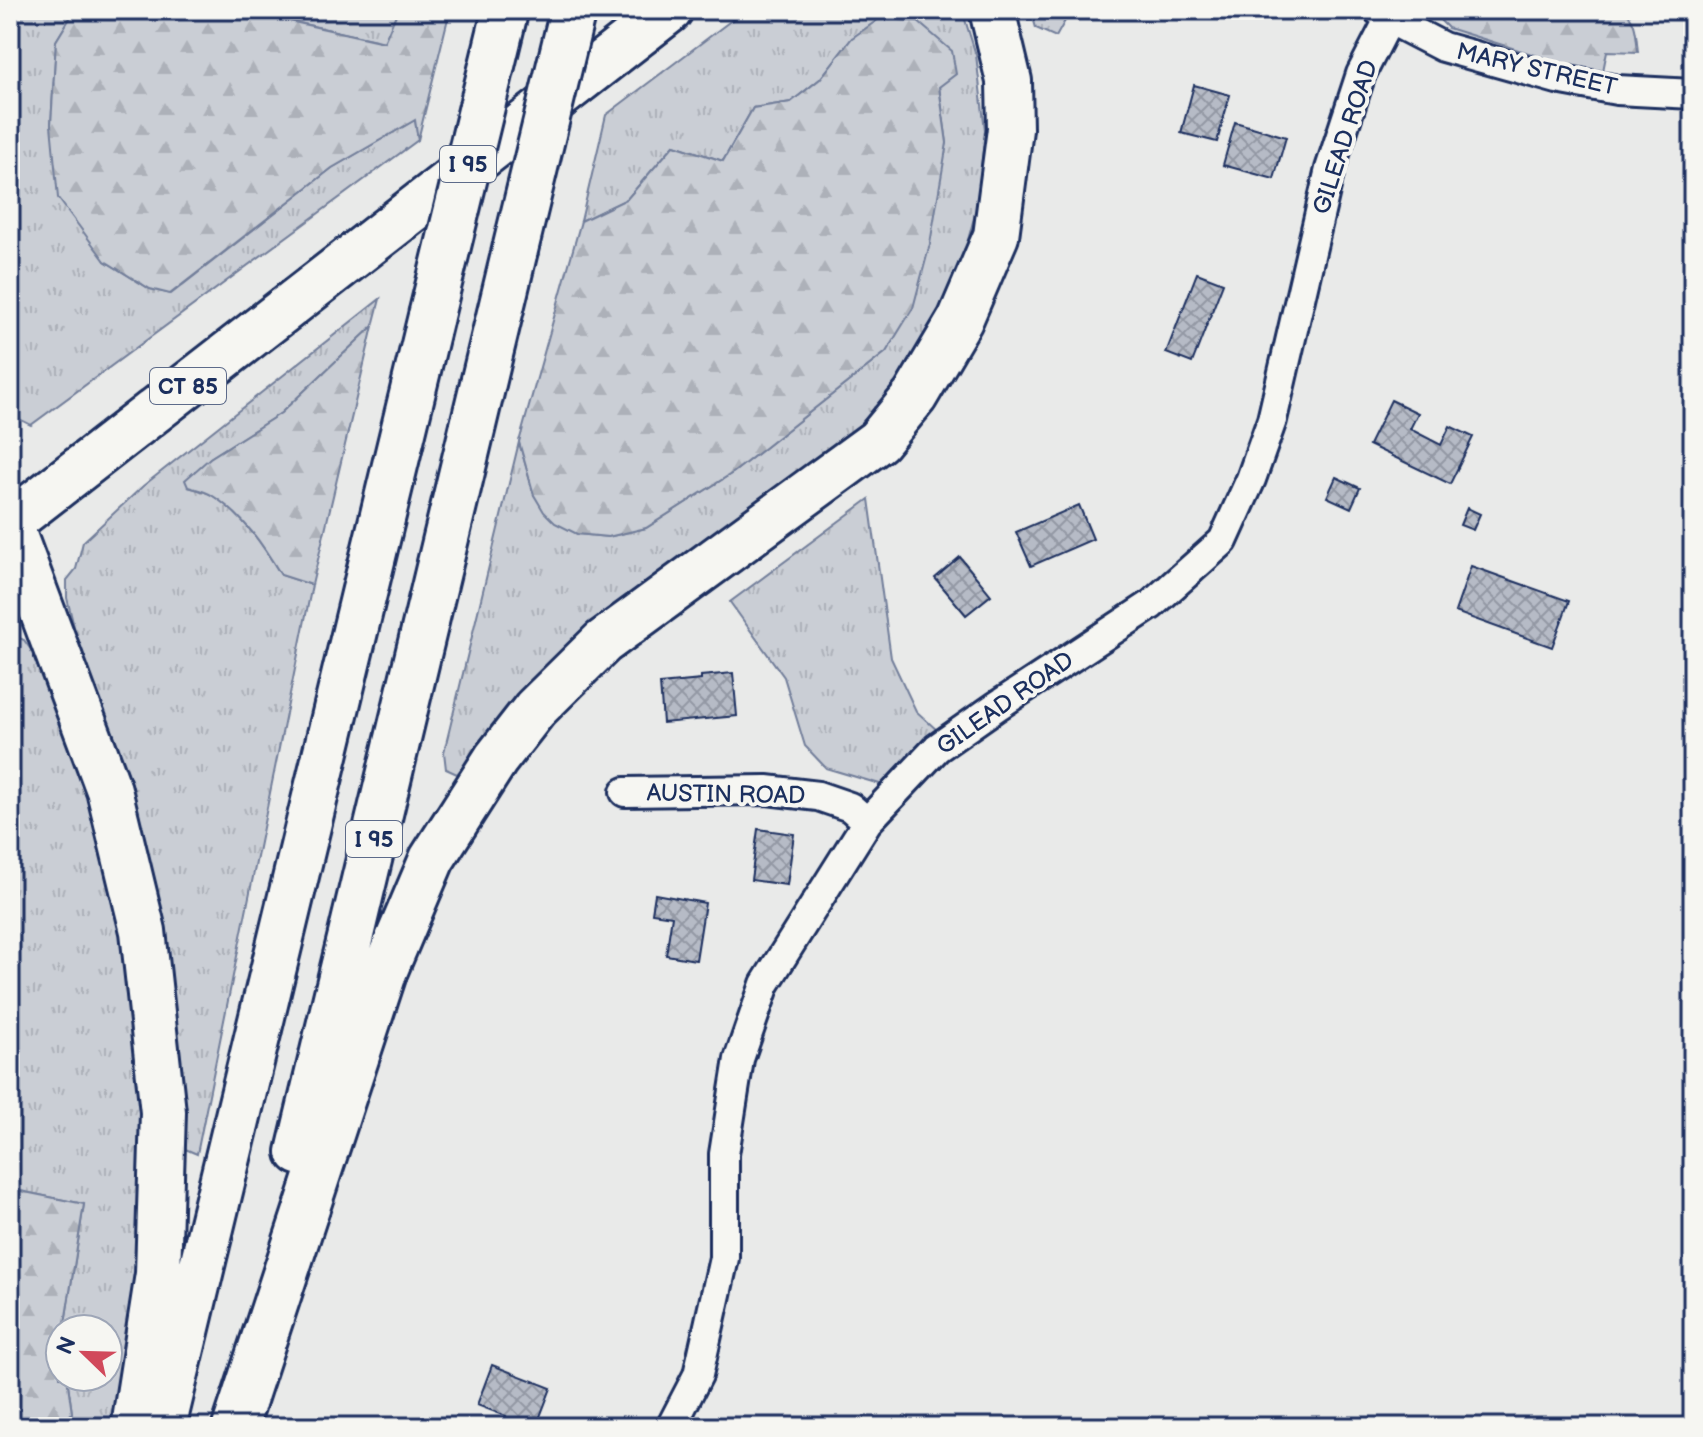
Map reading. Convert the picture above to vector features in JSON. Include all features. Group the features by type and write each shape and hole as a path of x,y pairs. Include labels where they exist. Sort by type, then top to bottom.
{"highway":[{"name":"I 95","path":"234,1427 573,10"},
{"name":"CT 85","path":"10,524 670,10"},
{"path":"234,1427 385,970 432,859 496,759 535,709 603,642 878,441 915,396 960,320 996,236 1010,129 1009,81 992,10"},
{"name":"I 95","path":"163,1427 505,11"},
{"path":"10,524 109,790 143,931 163,1112 158,1274 134,1427"}],"street":[{"name":"MARY STREET","path":"1387,13 1443,47 1557,79 1617,90 1693,94"},
{"name":"GILEAD ROAD","path":"671,1427 698,1375 724,1258 724,1154 739,1059 765,984 867,822 937,748 1151,605 1223,541 1251,479 1272,420 1330,169 1361,74 1387,13"},
{"name":"AUSTIN ROAD","path":"625,792 767,790 818,796 850,807 867,822"}],"green space":[{"path":"16,10 75,10 56,41 51,125 105,261 150,289 171,294 332,168 415,120 418,140 31,425 13,416 10,410 10,20"},
{"path":"75,10 240,10 384,42 398,10 450,10 418,140 415,120 332,168 170,294 150,289 105,261 58,198 51,125 56,41"},
{"path":"240,10 398,10 385,42"},
{"path":"745,10 962,10 976,55 985,130 977,207 954,291 916,364 870,419 816,468 529,688 457,774 446,769 444,752 519,442 534,495 577,534 608,537 646,528 734,472 886,352 947,143 939,86 852,38 820,79 791,102 753,108 723,161 674,145 627,199 581,221 606,115"},
{"path":"1031,10 1071,10 1056,37 1036,28"},
{"path":"1430,10 1624,10 1634,24 1638,52 1607,51 1602,76 1448,28"},
{"path":"879,19 917,21 952,51 956,74 939,87 947,143 930,244 913,308 886,352 734,472 646,528 608,537 577,534 555,523 534,495 519,442 581,221 627,199 674,145 723,161 753,108 791,102 820,79 852,38"},
{"path":"380,299 373,326 281,413 210,458 188,487 210,494 234,512 281,575 312,585 197,1154 183,1148 178,1046 157,889 127,771 76,635 67,598 67,580 76,569 83,542 143,486"},
{"path":"373,326 312,585 281,575 234,512 210,494 188,487 185,480 210,458 281,413"},
{"path":"869,499 891,658 916,711 938,731 883,785 826,768 805,746 784,677 730,602"},
{"path":"10,634 24,640 46,671 89,799 135,993 143,1144 139,1240 124,1357 124,1313 67,1313 84,1204 10,1189"},
{"path":"10,1189 84,1204 67,1313 44,1313 44,1393 69,1393 72,1413 59,1427 10,1427"},
{"path":"69,1393 116,1393 109,1427 59,1427 72,1413"}],"building":[{"path":"1194,85 1230,95 1217,142 1181,133"},
{"path":"1235,122 1286,137 1274,179 1223,165"},
{"path":"1197,273 1223,283 1192,363 1166,353"},
{"path":"1391,400 1418,413 1410,429 1441,445 1450,426 1473,437 1450,484 1369,445"},
{"path":"1336,477 1360,488 1351,508 1327,497"},
{"path":"1079,505 1093,539 1031,566 1016,532"},
{"path":"1467,508 1480,514 1473,530 1460,525"},
{"path":"960,557 991,595 966,615 935,578"},
{"path":"1471,566 1569,601 1552,647 1455,612"},
{"path":"733,673 737,716 663,723 660,684"},
{"path":"758,829 794,834 787,885 751,880"},
{"path":"655,894 705,903 696,960 666,955 672,916 652,913"},
{"path":"492,1365 551,1388 536,1427 502,1425 506,1416 477,1405"}]}
